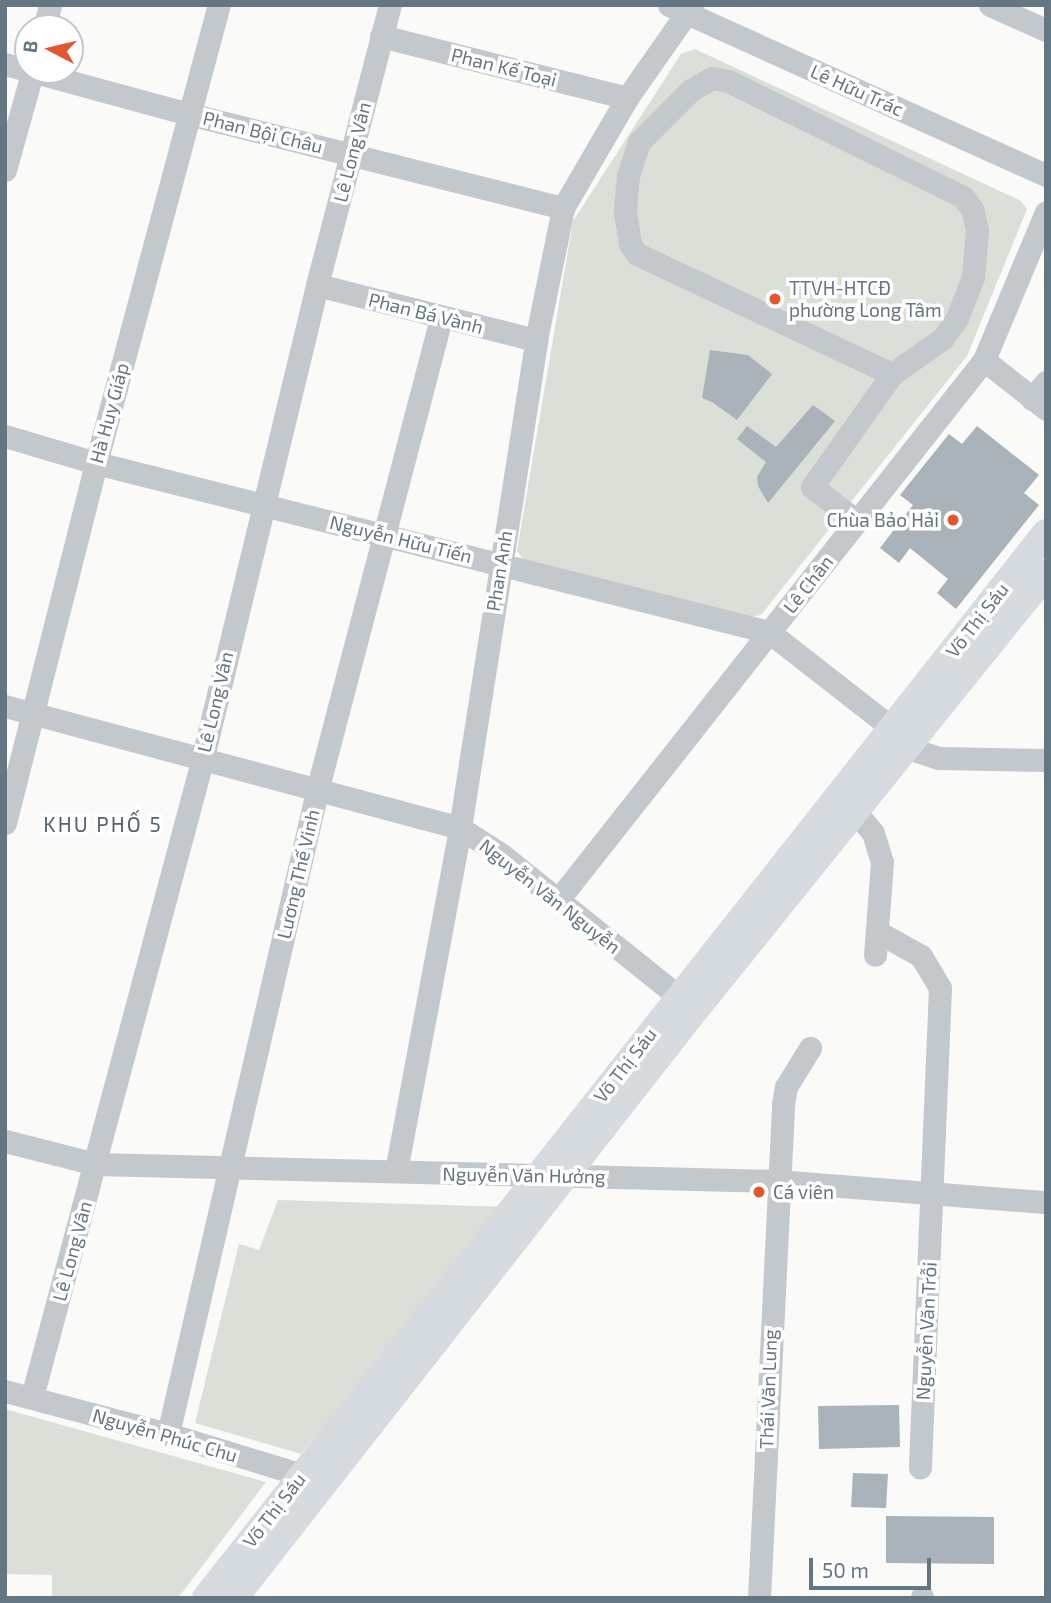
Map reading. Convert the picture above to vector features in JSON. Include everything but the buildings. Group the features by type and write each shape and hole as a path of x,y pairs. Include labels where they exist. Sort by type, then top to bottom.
{"main road":[{"name":"Võ Thị Sáu","path":"205,1598 311,1482 566,1176 856,812 900,738 1046,533"},
{"name":"Võ Thị Sáu","path":"234,1598 311,1482 537,1175 679,997 900,738 1046,574"}],"street":[{"name":"Hà Huy Giáp","path":"5,823 35,713 96,463 219,5"},
{"name":"Lê Long Vân","path":"33,1398 202,761 262,504 390,5"},
{"path":"990,5 1046,30"},
{"name":"Phan Anh","path":"397,1171 460,828 536,340 563,208 682,8"},
{"name":"Lê Hữu Trác","path":"682,8 1046,175"},
{"name":"Phan Kế Toại","path":"380,36 627,98"},
{"path":"857,522 812,488 892,374 942,339 965,302 976,255 977,230 972,209 963,197 728,81 712,78 691,90 639,142 628,174 625,212 630,243 637,254 892,374"},
{"path":"5,170 29,84"},
{"name":"Phan Bội Châu","path":"80,84 563,208"},
{"name":"Lê Chân","path":"558,900 984,360 1046,212"},
{"name":"Phan Bá Vành","path":"317,285 536,340"},
{"name":"Lương Thế Vinh","path":"168,1434 317,791 441,318"},
{"path":"984,360 1041,397"},
{"name":"Nguyễn Hữu Tiến","path":"5,436 96,463 769,632 900,738"},
{"name":"Nguyễn Văn Nguyễn","path":"5,706 202,761 460,828 502,855 679,997"},
{"path":"900,738 939,758 1046,760"},
{"path":"856,812 873,833 882,862 875,955"},
{"name":"Nguyễn Văn Trỗi","path":"878,932 921,956 940,988 920,1468"},
{"name":"Thái Văn Lung","path":"759,1598 776,1181 786,1087 810,1048"},
{"name":"Nguyễn Văn Hưởng","path":"5,1141 96,1164 776,1181 1046,1202"},
{"name":"Nguyễn Phúc Chu","path":"5,1391 168,1434 311,1482"}],"shaded area":[{"name":"TTVH-HTCĐ phường Long Tâm","path":"695,49 1021,201 1027,209 967,356 761,615 746,618 524,560 517,551 573,221 681,54"},
{"path":"278,1200 509,1207 301,1454 195,1423 239,1244 259,1250"},
{"path":"5,1409 266,1482 178,1598 52,1598 52,1575 5,1574"}],"place":[{"name":"TTVH-HTCĐ phường Long Tâm","path":"775,299"},
{"name":"Chùa Bảo Hải","path":"953,520"},
{"name":"Cá viên","path":"759,1192"}],"district":[{"name":"KHU PHỐ 5","path":"103,824"}]}
